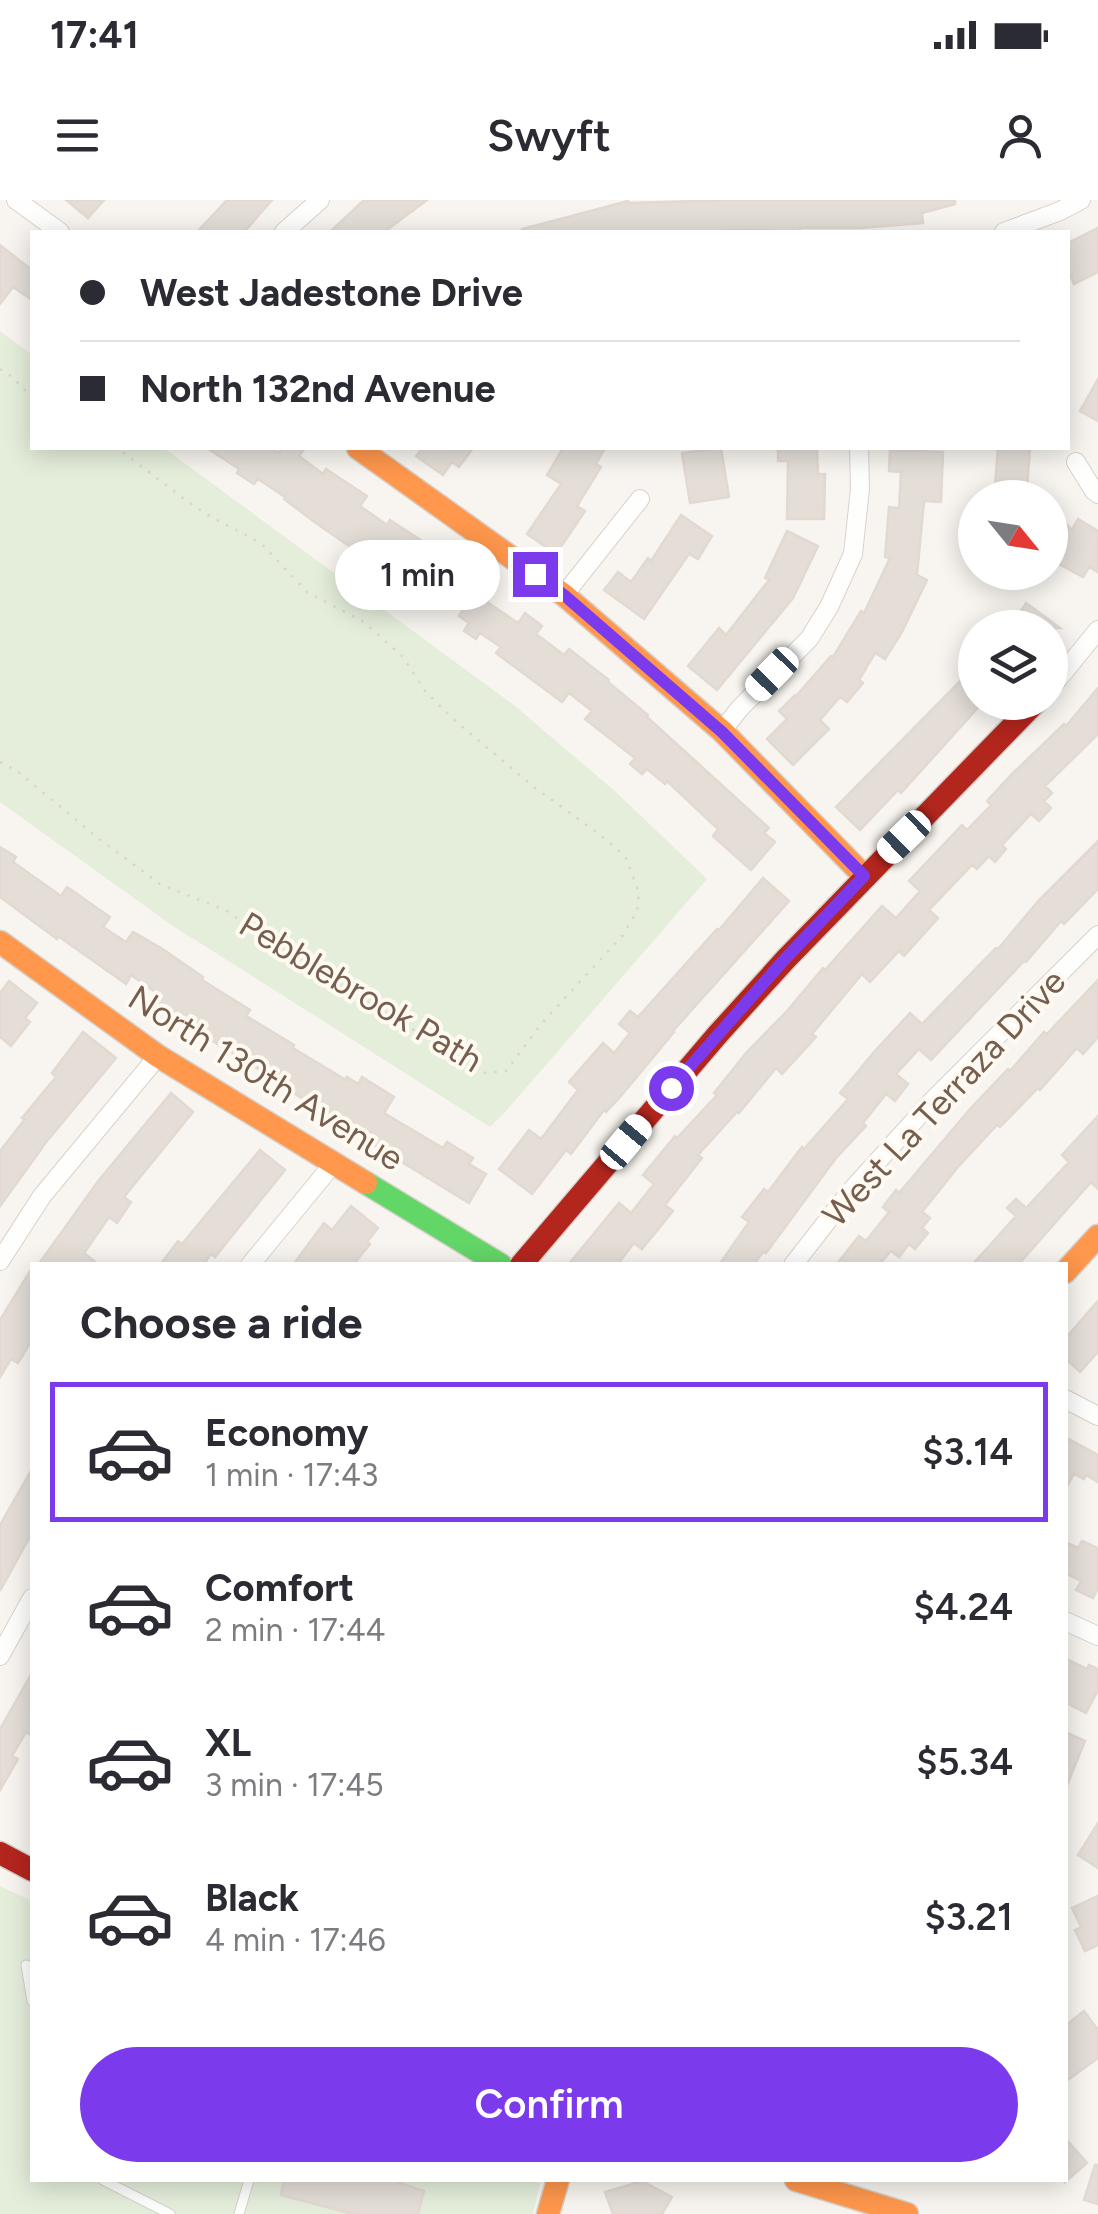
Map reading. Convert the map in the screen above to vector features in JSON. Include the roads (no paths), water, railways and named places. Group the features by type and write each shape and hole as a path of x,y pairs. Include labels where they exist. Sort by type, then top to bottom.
{"street":[{"path":"16,200 57,230"},
{"path":"286,230 320,200"},
{"path":"1010,230 1081,200"},
{"path":"363,450 564,595 722,732 864,876"},
{"path":"722,732 740,708 809,639 829,607 853,554 860,489 858,450"},
{"path":"1076,462 1098,494"},
{"path":"564,595 640,499"},
{"path":"1068,667 1098,630"},
{"path":"524,1262 694,1061 864,876 1018,720"},
{"name":"West La Terraza Drive","path":"795,1262 849,1193 932,1102 1098,934"},
{"name":"North 130th Avenue","path":"0,942 158,1056 495,1262"},
{"path":"0,1261 42,1196 158,1056"},
{"path":"252,1262 333,1164"},
{"path":"1068,1269 1098,1236"},
{"path":"1068,1401 1098,1416"},
{"path":"0,1656 30,1602"},
{"path":"1068,1623 1098,1636"},
{"path":"0,1853 30,1869"},
{"path":"548,2214 557,2182"},
{"path":"803,2182 907,2214"}],"lane":[{"path":"30,1966 26,1965 30,1989"},
{"path":"106,2182 170,2214"},
{"path":"240,2214 248,2182"}]}
